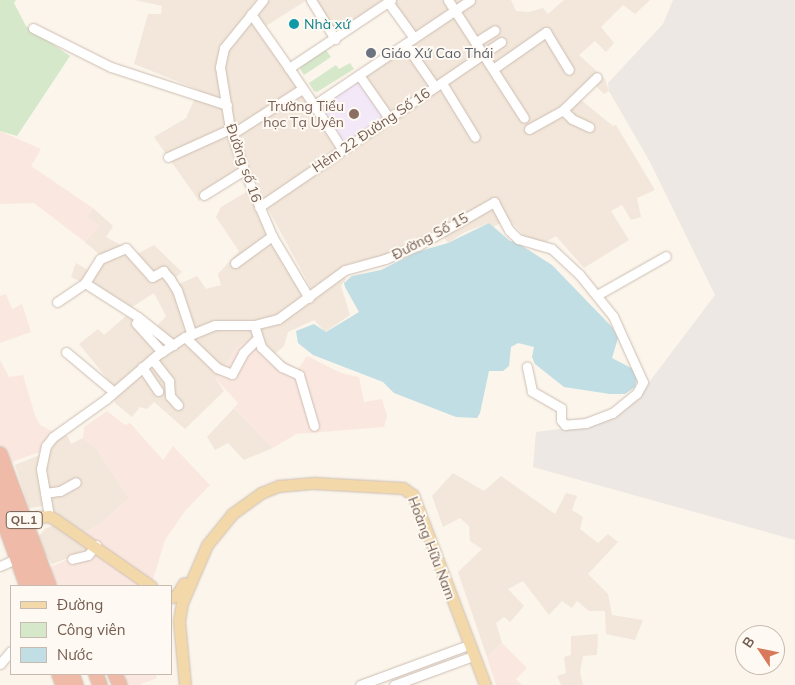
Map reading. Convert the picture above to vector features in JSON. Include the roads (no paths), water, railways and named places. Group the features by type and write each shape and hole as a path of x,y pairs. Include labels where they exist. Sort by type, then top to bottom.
{"highway":[{"name":"QL.1","path":"0,454 5,484 19,521 39,585"},
{"name":"QL.1","path":"0,511 9,561 26,585"},
{"name":"QL.1","path":"19,521 49,585"},
{"name":"QL.1","path":"0,530 9,561 20,585"}],"main road":[{"name":"Hoàng Hữu Nam","path":"172,596 182,589 193,559 214,525 259,488 278,481 313,477 404,483 412,486 421,498 478,654 481,673"},
{"name":"Hoàng Hữu Nam","path":"185,685 187,679 179,620 182,603 207,545 232,514 261,493 295,483 409,491 416,500 472,656 485,685"},
{"path":"19,521 49,516 96,546 150,585"}],"street":[{"name":"Đường số 16","path":"263,0 222,55 220,66 231,132 244,170 272,236 309,298"},
{"path":"311,0 336,39"},
{"path":"448,0 524,118"},
{"path":"314,105 470,0"},
{"path":"289,68 336,39 377,4 389,1 414,38"},
{"path":"251,14 342,149"},
{"path":"33,28 119,70 227,105"},
{"path":"476,42 495,30"},
{"path":"493,69 546,32 569,70"},
{"name":"Hẻm 22 Đường Số 16","path":"259,207 501,42"},
{"path":"405,44 476,137"},
{"path":"359,75 389,118"},
{"path":"529,128 563,110 596,77"},
{"path":"168,156 231,132 302,89"},
{"path":"563,110 572,119 589,127"},
{"path":"204,194 244,170"},
{"name":"Đường Số 15","path":"49,516 41,470 46,446 60,431 114,392 152,359 188,336 226,323 254,324 278,319 345,270 385,259 417,246 494,202 513,234 525,242 559,254 597,295 614,316 642,377 637,393 612,413 569,426 562,423 561,408 532,391 527,367"},
{"path":"235,263 272,236"},
{"path":"57,302 85,283 100,259 123,248 129,250 152,277 164,272 178,290 188,336 217,368 232,374 243,353 256,340"},
{"path":"597,295 666,256"},
{"path":"85,283 138,317 173,345"},
{"path":"136,323 162,352"},
{"path":"254,324 256,340 282,367 299,375 314,426"},
{"path":"66,352 114,392"},
{"path":"152,359 169,381 170,396 178,405"},
{"path":"142,367 158,391"},
{"path":"46,493 60,491 76,482"},
{"path":"72,560 88,555 96,546"},
{"path":"360,685 468,645"},
{"path":"0,664 10,652"},
{"path":"394,685 472,656"}],"water":[{"path":"489,223 510,241 516,242 552,265 612,327 618,338 612,358 633,369 637,379 635,387 625,394 610,394 564,387 535,364 532,357 534,347 518,343 511,347 509,366 503,371 489,371 480,413 477,418 456,417 394,393 383,382 313,355 298,343 296,331 314,324 326,332 359,312 344,283 352,276 381,270 417,252 448,243"}],"place":[{"name":"Nhà xứ","path":"294,24"},
{"name":"Giáo Xứ Cao Thái","path":"371,53"},
{"name":"Trường Tiểu học Tạ Uyên","path":"354,114"}]}
